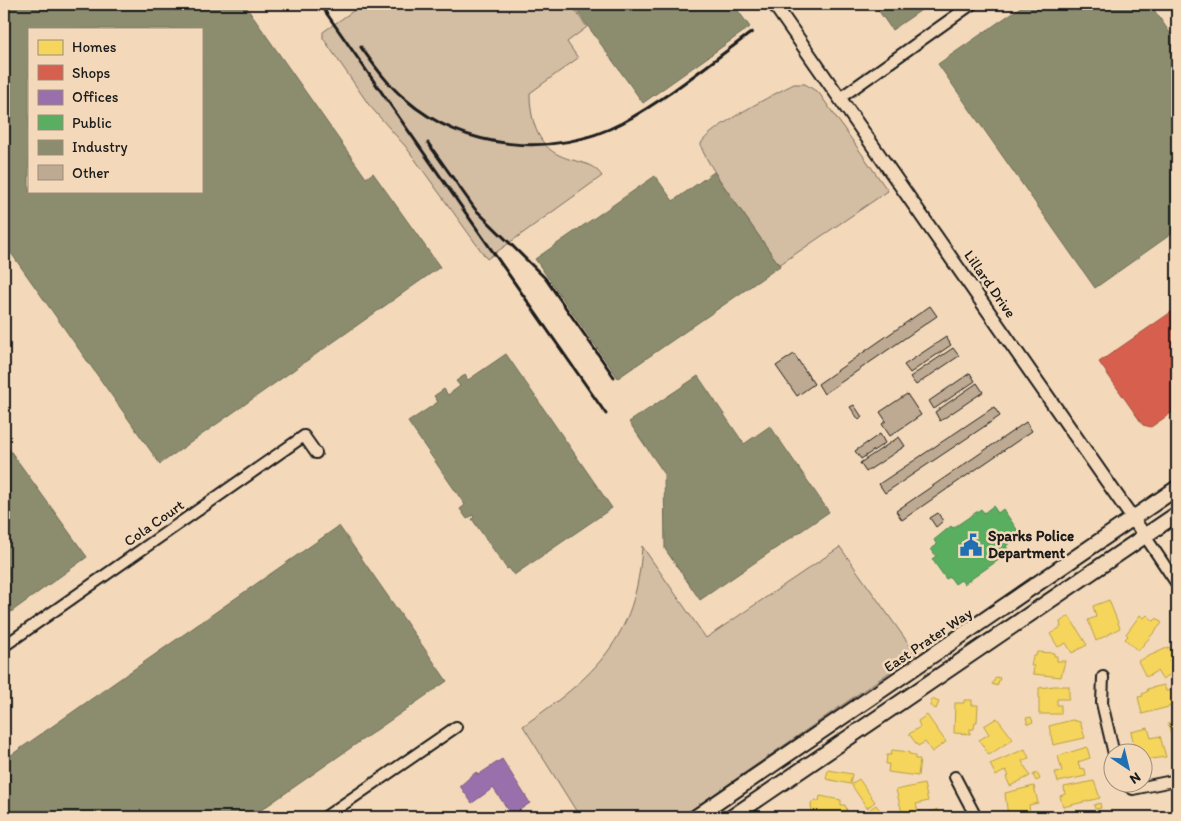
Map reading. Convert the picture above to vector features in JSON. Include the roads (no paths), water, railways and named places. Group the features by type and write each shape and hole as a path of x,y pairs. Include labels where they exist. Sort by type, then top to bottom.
{"main road":[{"name":"East Prater Way","path":"696,817 1177,488"},
{"path":"732,817 1177,514"}],"street":[{"name":"Lillard Drive","path":"774,4 1133,518 1177,584"},
{"path":"840,98 972,4"},
{"name":"Cola Court","path":"4,646 304,436 316,453"},
{"path":"1103,677 1102,703 1112,744"},
{"path":"325,817 456,727"},
{"path":"955,777 976,817"},
{"path":"1154,785 1177,780"}],"railway":[{"path":"320,4 606,414"},
{"path":"361,47 392,87 428,116 454,129 481,138 510,144 539,145 568,142 596,134 622,123 672,91 752,32"},
{"path":"428,143 475,209 545,278 614,377"}],"place":[{"name":"Sparks Police Department","path":"971,545"}]}
